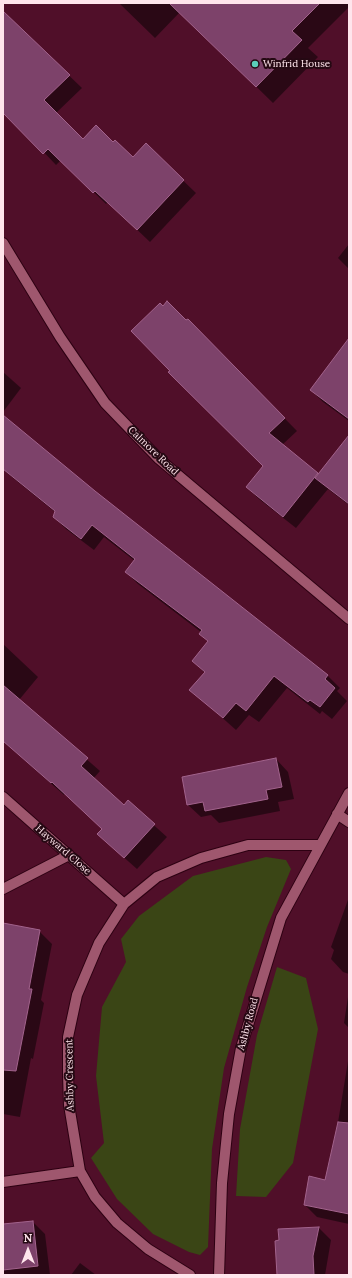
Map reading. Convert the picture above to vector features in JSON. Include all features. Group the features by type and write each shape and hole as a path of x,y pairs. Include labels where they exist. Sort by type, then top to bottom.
{"street":[{"name":"Calmore Road","path":"3,243 60,337 105,404 159,459 349,619"},
{"name":"Ashby Road","path":"219,1275 222,1183 229,1114 241,1048 281,918 349,793"},
{"name":"Hayward Close","path":"3,797 124,904"},
{"path":"337,814 349,822"},
{"name":"Ashby Crescent","path":"190,1275 148,1249 117,1223 95,1197 80,1171 69,1105 68,1038 77,995 99,943 124,904 157,877 201,858 248,845 320,844"},
{"path":"3,889 69,856"},
{"path":"3,1182 80,1171"}],"green space":[{"path":"266,857 286,860 291,869 267,927 247,987 224,1068 212,1149 208,1247 200,1255 189,1252 153,1234 117,1199 91,1158 104,1143 96,1076 102,1007 126,962 121,939 139,916 193,876"},
{"path":"277,967 306,978 318,1029 293,1163 266,1197 236,1196 240,1129 257,1035"}],"building":[{"name":"Winfrid House","path":"169,3 320,3 292,31 302,40 256,87"},
{"path":"3,11 70,75 44,100 83,139 96,125 113,142 115,140 133,157 146,143 184,180 137,230 95,191 93,193 48,149 43,154 3,113"},
{"path":"167,301 186,320 188,319 285,418 269,433 318,473 283,517 246,487 263,466 168,372 170,371 131,331 160,303 163,306"},
{"path":"349,338 349,419 310,390"},
{"path":"3,415 95,491 328,675 325,679 335,688 320,707 310,700 308,702 274,676 246,711 236,703 223,718 189,690 205,672 192,661 208,641 199,634 202,630 125,572 135,559 92,525 81,539 53,517 55,511 3,469"},
{"path":"349,435 349,504 315,478"},
{"path":"3,685 88,758 81,766 124,805 128,800 155,824 124,858 97,834 102,829 52,782 51,783 3,741"},
{"path":"276,758 282,787 266,790 268,799 205,811 203,802 187,805 182,777"},
{"path":"3,923 40,930 29,989 32,989 16,1071 3,1070"},
{"path":"338,1122 349,1123 349,1214 304,1205 309,1176 325,1180"},
{"path":"33,1221 38,1266 3,1270 3,1224"},
{"path":"319,1227 313,1256 314,1275 277,1275 275,1241 279,1240 278,1229"}],"place":[{"name":"Winfrid House","path":"255,64"}]}
